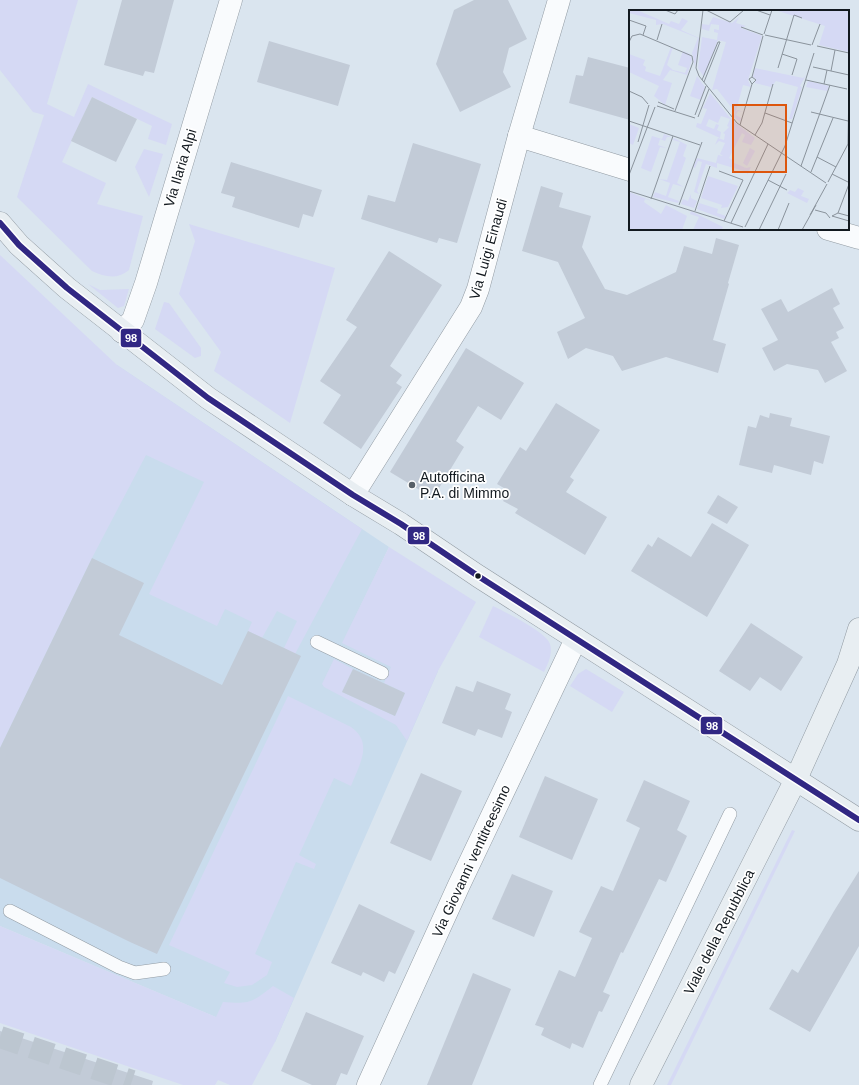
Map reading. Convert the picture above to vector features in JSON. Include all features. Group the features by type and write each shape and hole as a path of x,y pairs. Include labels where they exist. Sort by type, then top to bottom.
{"street":[{"name":"Via Ilaria Alpi","path":"122,332 133,320 143,291 231,0"},
{"name":"Via Luigi Einaudi","path":"353,495 471,307 478,289 559,0"},
{"path":"520,136 629,170"},
{"path":"0,223 20,245 67,288 208,398 353,495 401,524 462,566 859,820"},
{"path":"831,230 859,238"},
{"name":"Viale della Repubblica","path":"641,1085 796,779 848,664 859,629"},
{"name":"Via Giovanni ventitreesimo","path":"368,1085 459,885 576,639"}],"lane":[{"path":"318,642 382,673"},
{"path":"600,1085 730,814"},
{"path":"10,911 119,967 135,973 164,969"}],"shaded area":[{"path":"0,0 78,0 47,104 74,117 88,84 172,124 166,145 148,139 152,126 92,97 62,162 106,183 97,204 143,216 129,270 120,275 106,276 92,271 17,197 44,115 33,112 0,70"},
{"path":"144,149 163,154 149,197 135,167"},
{"path":"189,224 335,268 290,423 214,371 221,352 179,294 195,241"},
{"path":"0,255 117,365 362,529 295,654 284,648 297,621 277,611 262,638 248,631 252,622 225,609 217,626 149,594 204,482 146,455 92,558 0,748"},
{"path":"88,284 100,290 129,289 124,306 118,308"},
{"path":"164,302 169,303 201,348 201,356 195,358 155,329"},
{"path":"117,365 389,547 351,626 438,671 275,1042 0,926 0,629"},
{"path":"389,547 476,602 438,671 407,741 396,725 324,687 322,684 334,659 353,669 342,692 395,716 405,693 384,683 391,667 342,643"},
{"path":"493,606 533,628 547,639 551,647 551,651 544,672 479,637"},
{"path":"586,669 624,692 612,712 570,686 578,674"},
{"path":"288,696 351,727 358,733 362,740 363,755 351,786 334,778 299,855 316,864 314,869 296,862 255,954 272,962 267,975 252,985 237,987 224,983 230,972 169,945"},
{"path":"792,830 795,831 671,1085 667,1085"},
{"path":"0,926 216,1017 223,1002 239,1003 250,1001 260,996 273,986 294,998 275,1042 252,1085 230,1085 218,1080 215,1085 183,1085 0,1023"}],"building":[{"path":"122,0 174,0 154,73 145,71 143,76 104,65"},
{"path":"474,0 508,0 527,39 509,48 503,72 511,87 460,112 436,64 454,10"},
{"path":"269,41 350,65 338,106 257,82"},
{"path":"588,57 629,68 629,120 569,103 576,75 583,76"},
{"path":"92,97 137,119 116,162 71,141"},
{"path":"413,143 481,164 457,243 439,238 437,243 361,219 368,195 395,202"},
{"path":"231,162 322,190 313,217 303,214 299,228 232,207 235,197 221,193"},
{"path":"541,186 563,193 559,207 591,216 582,247 605,289 627,295 676,272 684,246 712,254 716,238 739,245 713,340 726,344 718,373 666,357 622,371 613,356 586,348 568,359 557,332 585,318 558,262 522,251"},
{"path":"389,251 442,285 390,366 402,375 396,383 402,387 361,449 323,423 341,395 320,381 357,327 346,320"},
{"path":"832,288 840,304 833,308 844,328 836,332 839,338 831,342 847,371 825,383 818,370 787,364 774,371 762,348 778,340 761,309 781,299 788,312"},
{"path":"466,348 524,383 501,420 478,406 456,441 464,447 433,498 390,472"},
{"path":"556,403 600,430 570,477 574,480 566,492 607,517 585,555 515,513 518,509 503,501 509,491 497,484 520,447 526,451"},
{"path":"770,413 792,418 790,426 830,436 823,464 814,461 811,475 774,465 772,473 739,465 748,426 756,428 760,415 769,418"},
{"path":"718,495 738,507 727,524 707,513"},
{"path":"712,523 749,545 707,617 631,571 648,544 652,547 658,537 691,557"},
{"path":"92,558 144,583 119,635 222,685 248,631 301,656 157,954 0,878 0,748"},
{"path":"751,623 803,657 781,691 760,677 750,691 719,671"},
{"path":"353,669 405,693 395,716 342,692"},
{"path":"477,681 511,694 505,709 512,712 502,738 478,729 475,736 442,723 456,686 473,692"},
{"path":"421,773 462,791 431,861 390,843"},
{"path":"545,776 598,799 572,860 519,837"},
{"path":"644,780 690,801 677,830 687,836 666,882 659,879 623,953 621,952 603,992 610,995 602,1012 599,1011 583,1048 572,1043 570,1049 541,1035 544,1028 535,1025 559,970 575,977 592,938 579,932 601,886 613,891 640,828 626,821"},
{"path":"859,871 859,946 810,1032 769,1009 792,969 798,973"},
{"path":"512,874 553,891 534,937 492,919"},
{"path":"359,904 415,931 395,974 389,971 384,982 363,972 361,976 331,963"},
{"path":"473,973 511,989 472,1085 427,1085"},
{"path":"306,1012 364,1036 347,1075 341,1073 336,1085 312,1085 281,1071"},
{"path":"0,1031 153,1081 152,1085 0,1085"}],"tunnel":[{"path":"0,1037 132,1081"}],"transit line":[{"name":"98","path":"0,223 19,245 67,288 208,398 353,495 401,524 478,576 859,820"}],"place":[{"name":"Autofficina P.A. di Mimmo","path":"412,485"}]}
